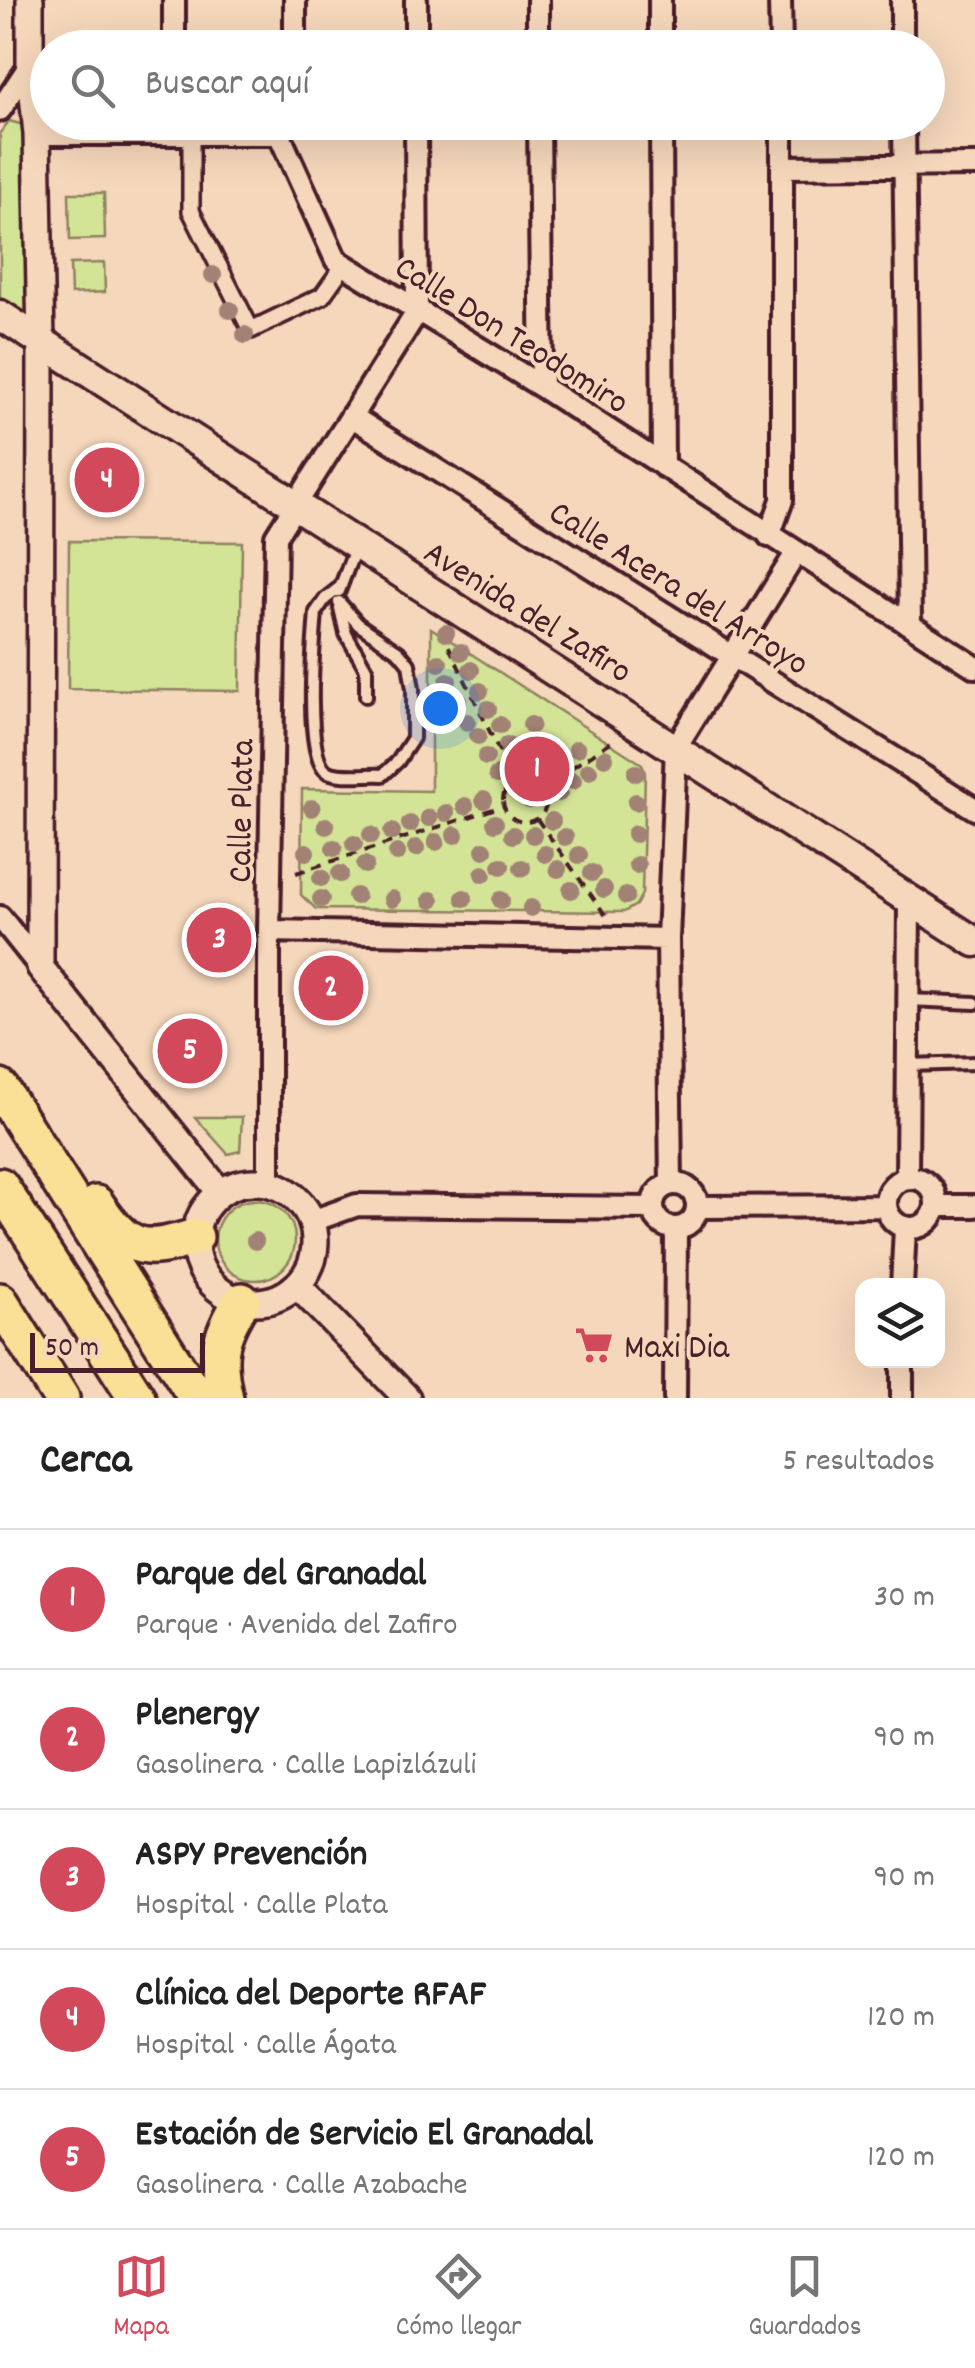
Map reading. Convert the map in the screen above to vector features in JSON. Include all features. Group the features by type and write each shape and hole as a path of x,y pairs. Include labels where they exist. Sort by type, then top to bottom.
{"highway":[{"path":"0,1072 58,1146 117,1235 141,1246 166,1246 195,1236"},
{"path":"0,1088 197,1398"},
{"path":"0,1186 137,1398"},
{"path":"0,1301 62,1398"},
{"path":"226,1398 218,1367 224,1330 242,1301"}],"main road":[{"name":"Avenida del Zafiro","path":"0,315 975,942"}],"street":[{"path":"0,110 30,65 30,0"},
{"path":"174,0 174,30"},
{"path":"295,0 295,30"},
{"path":"416,0 416,30"},
{"path":"538,0 538,30"},
{"path":"660,0 660,30"},
{"path":"780,0 781,30"},
{"path":"902,0 902,30"},
{"path":"37,140 41,343 40,967"},
{"path":"181,140 190,212 250,330 322,296 344,266"},
{"name":"Calle Don Teodomiro","path":"291,140 336,260 542,387 975,667"},
{"path":"416,140 416,312"},
{"path":"539,140 542,387"},
{"path":"661,140 664,466"},
{"path":"769,536 782,500 782,140"},
{"path":"904,140 910,623"},
{"path":"783,167 975,165"},
{"name":"Calle Plata","path":"269,1182 276,536 416,312"},
{"name":"Calle Acera del Arroyo","path":"351,416 729,657 973,802"},
{"path":"671,1184 668,939 676,747 796,553"},
{"path":"908,1178 909,900"},
{"path":"0,917 220,1192"},
{"path":"269,931 668,939"},
{"path":"908,1178 929,1185 936,1206 922,1226 905,1228 892,1220 886,1198 894,1185 908,1178"},
{"path":"252,1181 269,1182 287,1190 302,1204 316,1238 314,1256 298,1286 272,1300 242,1301 212,1284 196,1254 198,1220 220,1192 252,1181"},
{"path":"671,1184 690,1188 698,1206 689,1224 676,1228 663,1224 653,1208 656,1195 671,1184"},
{"path":"312,1221 357,1205 653,1208"},
{"path":"698,1206 886,1206"},
{"path":"936,1206 975,1206"},
{"path":"675,1398 676,1228"},
{"path":"902,1278 905,1228"},
{"path":"298,1286 406,1398"},
{"path":"902,1368 902,1398"}],"lane":[{"path":"357,546 339,588 339,602 346,634 366,669 366,696"},
{"path":"339,588 316,612 312,706 321,765 328,772 383,776 412,738 409,664 399,652 358,624 339,602"},
{"path":"908,1000 975,1003"},
{"path":"909,1065 975,1063"}],"path":[{"path":"438,626 514,780"},
{"path":"542,786 615,739"},
{"path":"528,778 542,786 546,805 537,819 518,822 503,806 504,792 514,780 528,778"},
{"path":"296,873 503,806"},
{"path":"537,819 606,916"}],"green space":[{"path":"9,121 30,126 32,140 38,299 25,317 0,300 0,133"},
{"path":"69,193 104,193 105,239 70,240"},
{"path":"104,263 105,292 71,294 70,264"},
{"path":"69,541 242,542 240,691 68,689"},
{"path":"431,628 642,764 642,894 636,905 624,912 316,909 301,895 302,789 431,791"},
{"path":"195,1117 242,1117 240,1151 228,1154"},
{"path":"255,1200 270,1203 283,1212 292,1225 292,1255 283,1268 270,1277 255,1280 240,1277 227,1268 218,1255 215,1240 218,1225 227,1212 240,1203"}],"place":[{"name":"Clínica del Deporte RFAF","path":"107,480"},
{"name":"Parque del Granadal","path":"537,769"},
{"name":"ASPY Prevención","path":"219,940"},
{"name":"Plenergy","path":"331,988"},
{"name":"Estación de Servicio El Granadal","path":"190,1051"},
{"name":"Maxi Dia","path":"594,1345"}]}
